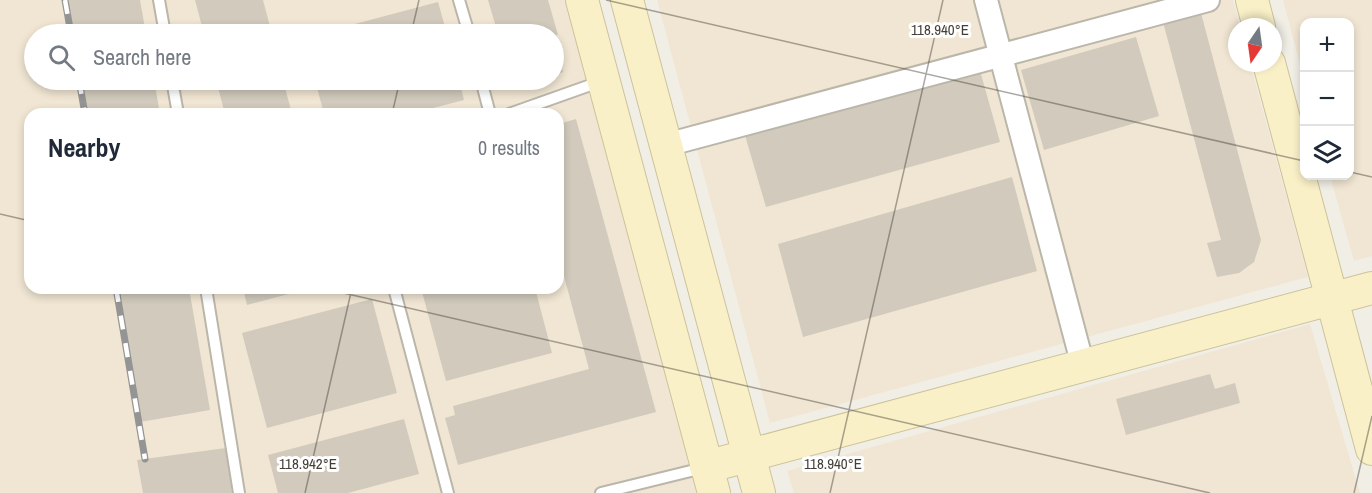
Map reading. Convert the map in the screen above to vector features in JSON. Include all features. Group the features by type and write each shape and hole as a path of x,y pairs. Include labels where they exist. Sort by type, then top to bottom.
{"street":[{"path":"582,0 710,480 748,455 1372,288"},
{"path":"627,0 759,493"},
{"path":"986,0 1083,366"},
{"path":"666,145 1208,0"},
{"path":"1252,0 1257,18"},
{"path":"1271,72 1372,449"}],"lane":[{"path":"159,0 163,24"},
{"path":"459,0 466,24"},
{"path":"526,108 605,81"},
{"path":"174,90 177,108"},
{"path":"484,90 488,108"},
{"path":"207,294 239,493"},
{"path":"396,294 448,493"},
{"path":"601,493 710,480"}],"shaded area":[{"path":"0,0 571,0 708,493 0,493"},
{"path":"657,0 1233,0 1238,18 1228,18 1228,72 1252,72 1308,277 770,423"},
{"path":"1283,0 1372,0 1372,256 1354,261 1331,180 1354,180 1354,18 1300,18 1300,65"},
{"path":"1310,324 1360,493 794,493 787,471"}],"building":[{"path":"68,0 140,0 144,24 72,24"},
{"path":"195,0 263,0 269,24 201,24"},
{"path":"488,0 548,0 555,24 495,24"},
{"path":"438,2 444,24 355,24"},
{"path":"1201,13 1261,240 1254,262 1239,273 1217,277 1207,243 1221,240 1163,22"},
{"path":"1136,37 1159,116 1044,150 1021,70"},
{"path":"979,67 1000,142 766,207 744,132"},
{"path":"83,90 156,90 159,108 86,108"},
{"path":"219,90 286,90 290,108 223,108"},
{"path":"318,90 462,90 464,100 433,108 322,108"},
{"path":"576,119 656,412 458,465 445,418 455,415 453,406 589,369 564,276 564,122"},
{"path":"1012,177 1037,271 803,337 778,244"},
{"path":"118,294 190,294 210,410 140,422"},
{"path":"244,294 288,294 247,305"},
{"path":"423,294 537,294 552,353 446,381"},
{"path":"372,299 397,393 267,428 242,333"},
{"path":"1210,374 1215,389 1235,383 1240,403 1126,435 1116,399"},
{"path":"404,419 419,474 348,493 278,493 268,455"},
{"path":"226,448 232,493 143,493 137,460"}],"railway":[{"path":"65,0 69,24"},
{"path":"81,90 84,108"},
{"path":"117,294 145,459"}]}
